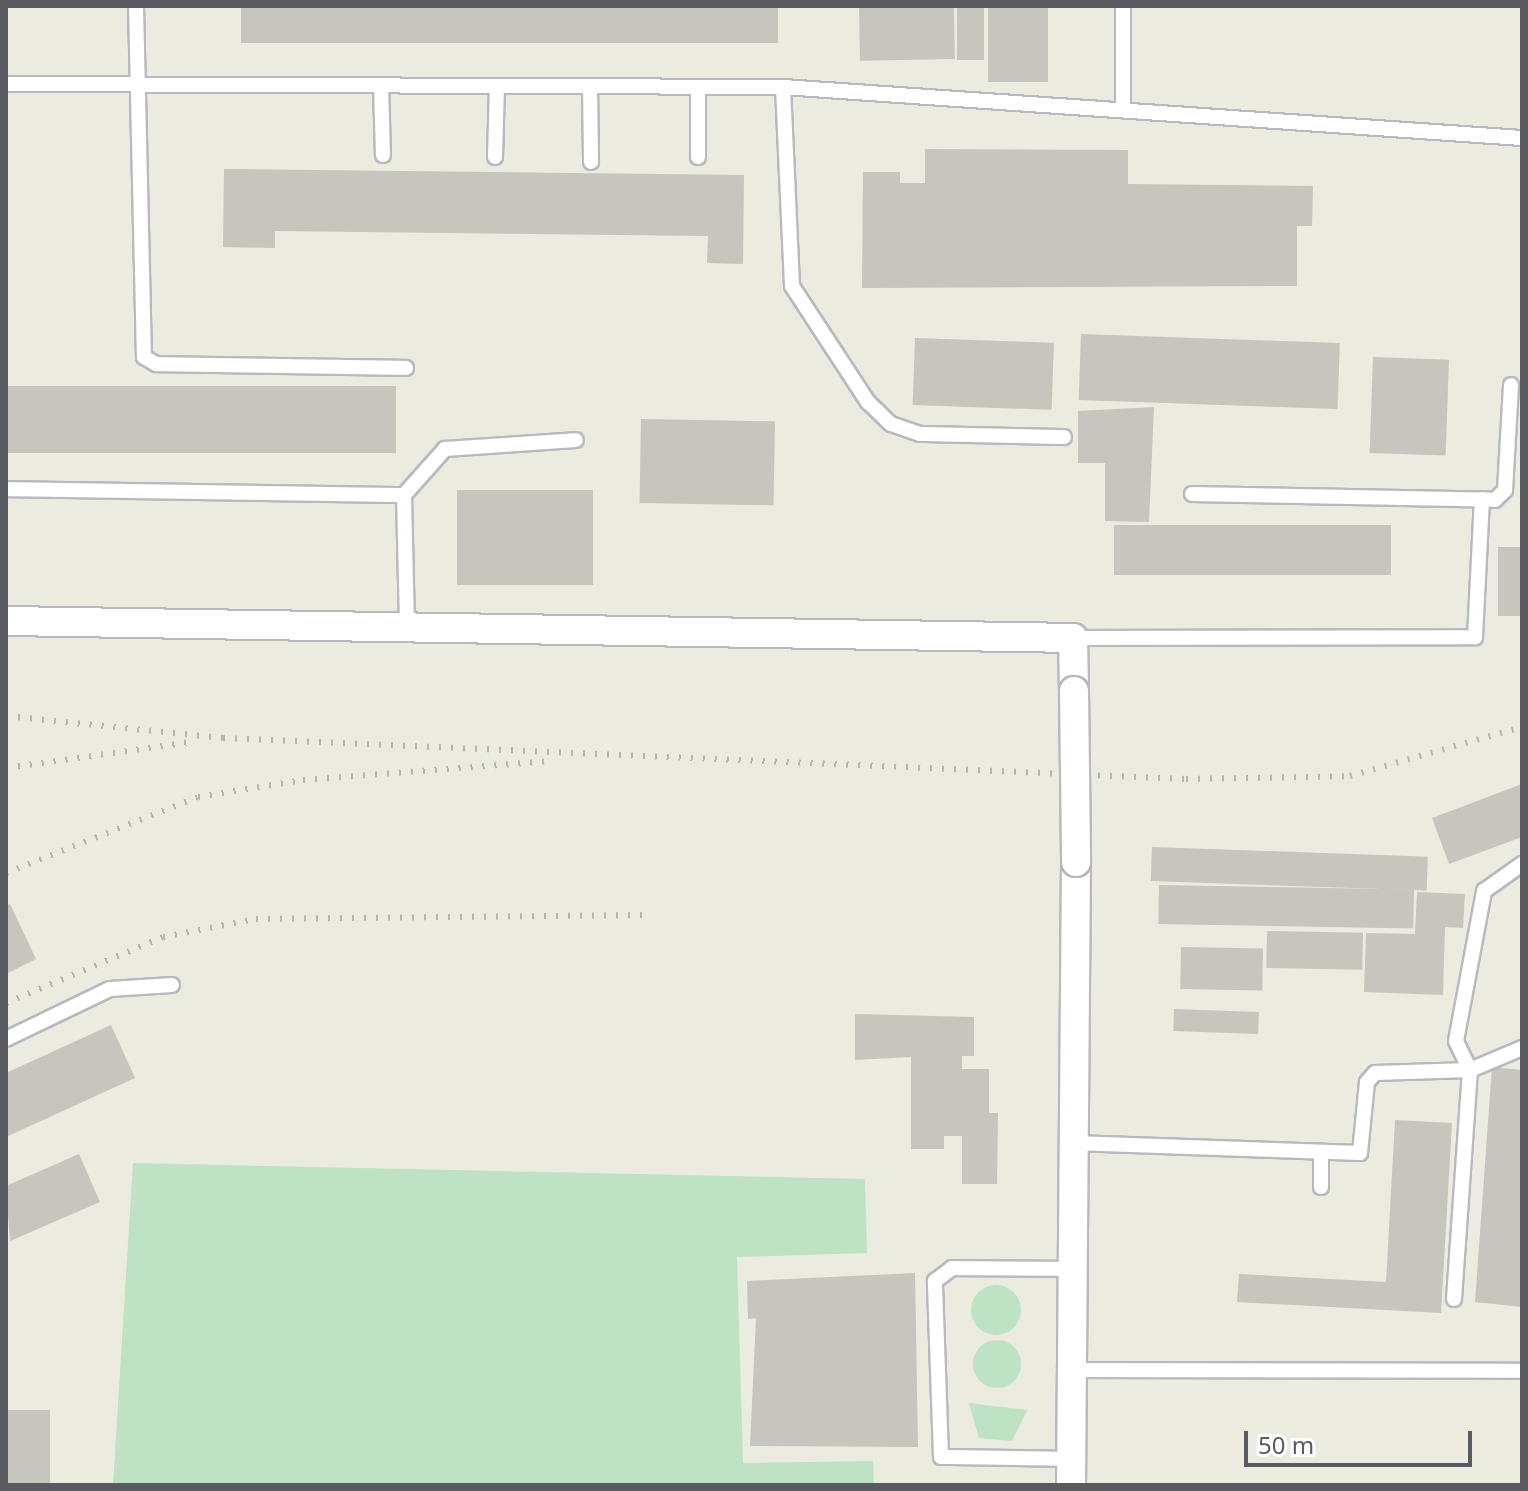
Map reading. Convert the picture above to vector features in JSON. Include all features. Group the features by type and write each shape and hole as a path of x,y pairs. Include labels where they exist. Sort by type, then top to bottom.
{"street":[{"path":"6,621 1073,638 1076,862 1071,1472"}],"lane":[{"path":"136,6 144,357 156,364 406,368"},
{"path":"1123,6 1123,110"},
{"path":"6,84 783,87 1522,138"},
{"path":"381,85 383,155"},
{"path":"495,157 497,86"},
{"path":"590,86 591,162"},
{"path":"698,87 698,157"},
{"path":"783,87 792,286 868,402 891,424 920,434 1064,437"},
{"path":"1192,494 1495,500 1505,490 1511,385"},
{"path":"407,627 404,495 445,449 576,440"},
{"path":"6,489 404,495"},
{"path":"1073,638 1475,637 1482,499"},
{"path":"1454,1299 1470,1070 1456,1041 1484,891 1522,864"},
{"path":"6,1039 110,989 172,985"},
{"path":"1073,1143 1360,1153 1367,1082 1375,1073 1470,1070 1522,1048"},
{"path":"1321,1154 1321,1187"},
{"path":"1071,1472 941,1457 935,1281 952,1268 1072,1269"},
{"path":"1071,1370 1522,1371"}],"green space":[{"path":"133,1163 865,1179 867,1253 737,1257 743,1463 873,1461 874,1485 113,1485"},
{"path":"996,1285 1014,1292 1021,1310 1014,1328 996,1335 978,1328 971,1310 978,1292"},
{"path":"997,1340 1014,1347 1021,1364 1014,1381 997,1388 980,1381 973,1364 980,1347"},
{"path":"969,1403 1027,1410 1012,1441 979,1438"}],"building":[{"path":"241,6 778,6 778,43 241,43"},
{"path":"954,6 955,59 860,61 859,8"},
{"path":"957,6 984,6 984,60 957,60"},
{"path":"988,6 1048,6 1048,82 988,82"},
{"path":"925,149 1128,150 1128,184 1313,186 1312,226 1297,226 1297,286 862,288 863,172 900,172 900,183 925,183"},
{"path":"224,169 744,175 743,264 707,263 708,236 275,231 275,248 223,247"},
{"path":"1081,334 1340,343 1338,409 1079,400"},
{"path":"915,338 1054,343 1052,410 913,405"},
{"path":"1373,357 1449,360 1446,456 1370,453"},
{"path":"6,386 396,386 396,453 6,453"},
{"path":"1154,407 1149,522 1105,521 1105,463 1078,463 1078,411"},
{"path":"641,419 775,421 774,505 640,503"},
{"path":"457,490 593,490 593,585 457,585"},
{"path":"1114,525 1391,525 1391,575 1114,575"},
{"path":"1498,547 1522,547 1522,616 1498,616"},
{"path":"1522,784 1522,837 1449,864 1432,818"},
{"path":"1152,847 1428,857 1427,891 1151,881"},
{"path":"1159,885 1414,889 1413,928 1158,924"},
{"path":"1417,892 1465,894 1463,928 1445,927 1443,995 1364,992 1366,933 1415,934"},
{"path":"10,904 36,959 6,974 6,906"},
{"path":"1267,931 1363,933 1362,970 1266,968"},
{"path":"1181,947 1263,948 1262,990 1180,989"},
{"path":"1174,1009 1259,1012 1258,1034 1173,1031"},
{"path":"855,1014 974,1017 974,1056 962,1056 962,1069 989,1069 989,1113 998,1113 997,1184 962,1184 962,1136 944,1136 944,1149 911,1149 911,1057 855,1060"},
{"path":"111,1025 135,1078 6,1137 6,1073"},
{"path":"1492,1067 1522,1070 1522,1307 1475,1302"},
{"path":"1395,1120 1452,1123 1441,1313 1237,1302 1239,1274 1386,1282"},
{"path":"79,1154 100,1202 10,1241 6,1186"},
{"path":"915,1273 918,1447 750,1446 756,1318 748,1319 747,1281"},
{"path":"6,1410 50,1410 50,1485 6,1485"}],"railway":[{"path":"6,716 223,738 1186,779 1350,776 1522,727"},
{"path":"6,768 191,742"},
{"path":"6,873 198,797 303,780 551,761"},
{"path":"6,1003 163,937 256,919 647,915"}]}
